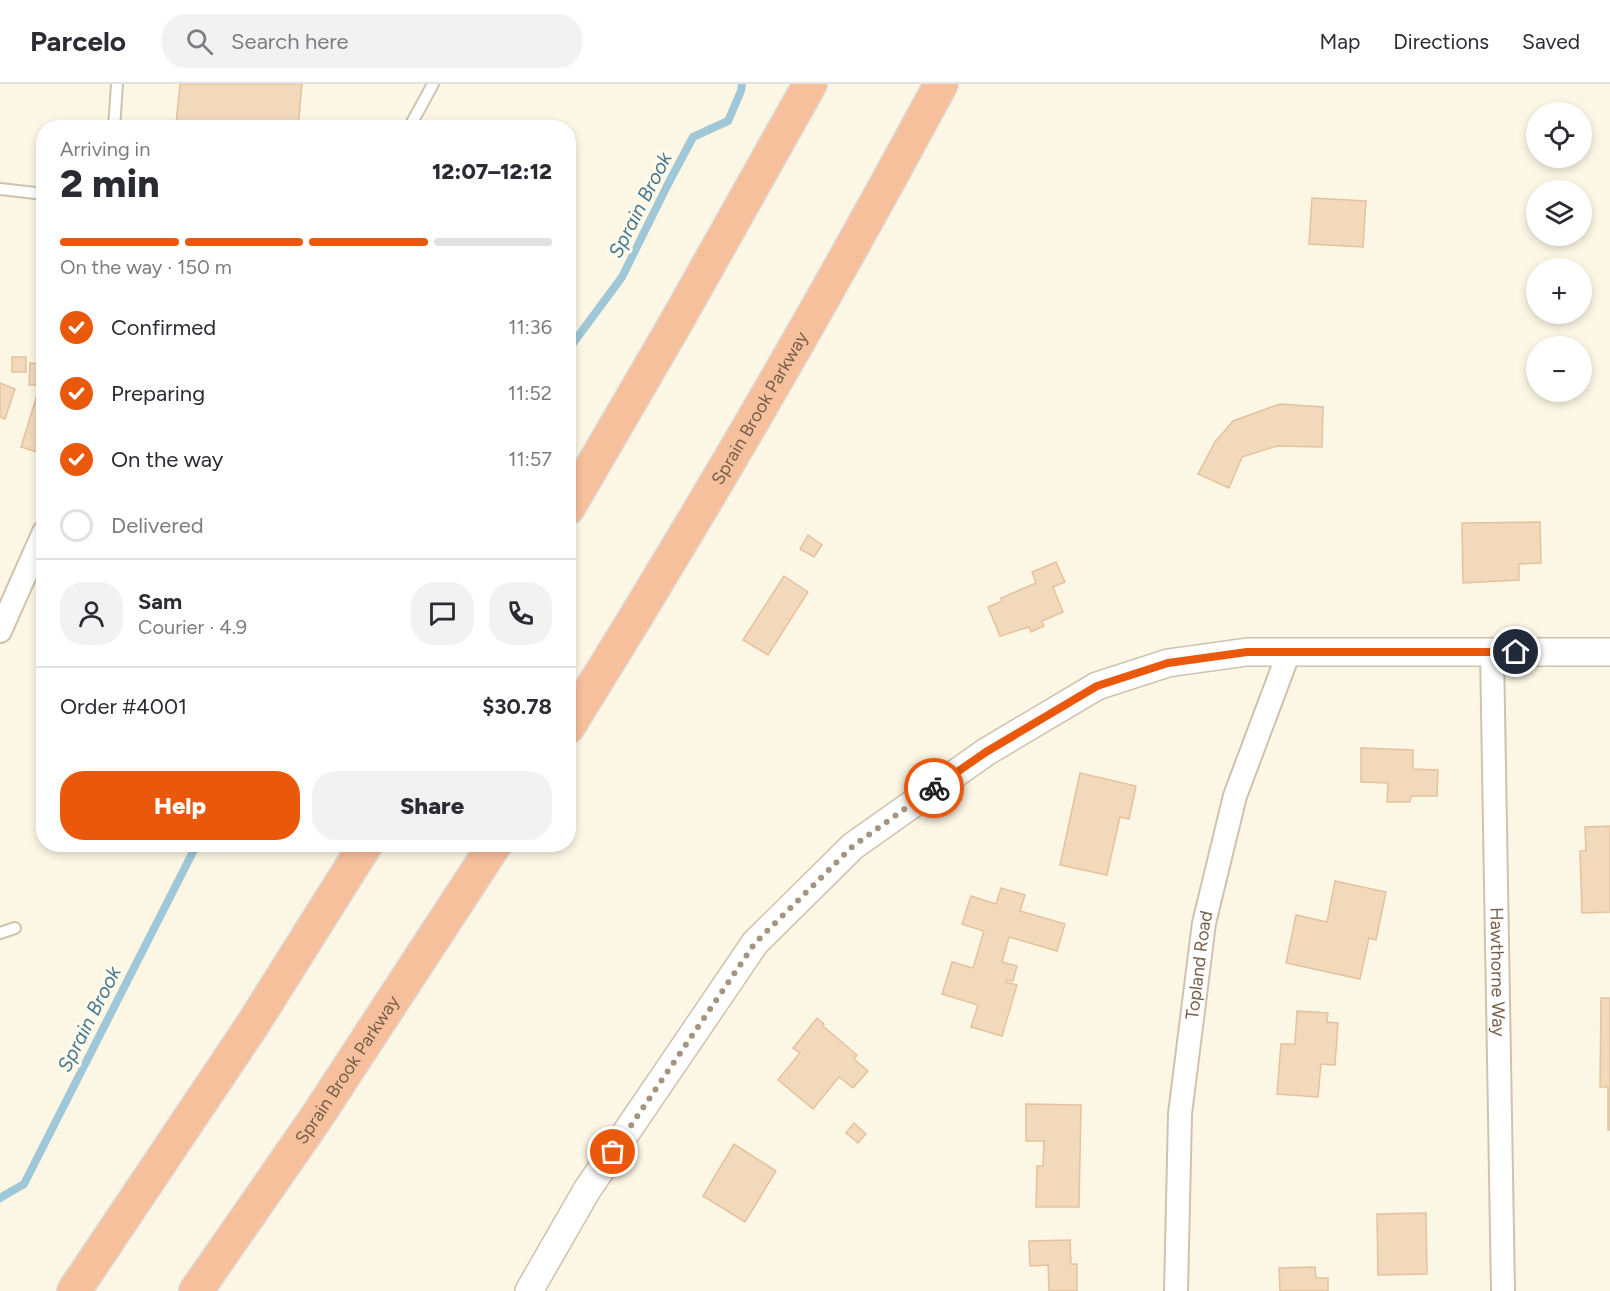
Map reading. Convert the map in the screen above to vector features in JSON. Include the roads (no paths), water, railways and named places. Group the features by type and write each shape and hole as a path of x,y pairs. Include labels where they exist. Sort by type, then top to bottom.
{"highway":[{"path":"576,494 810,84"},
{"name":"Sprain Brook Parkway","path":"576,714 746,433 941,84"},
{"path":"74,1291 253,1024 361,852"},
{"name":"Sprain Brook Parkway","path":"196,1291 348,1071 490,852"}],"street":[{"path":"0,631 36,550"},
{"path":"529,1291 587,1190 755,943 853,846 986,752 1097,686 1168,663 1247,652 1610,652"},
{"name":"Topland Road","path":"1176,1291 1180,1114 1204,922 1235,796 1288,652"},
{"name":"Hawthorne Way","path":"1492,652 1503,1291"}],"lane":[{"path":"115,120 117,84"},
{"path":"413,120 433,84"},
{"path":"0,189 36,193"},
{"path":"0,933 15,928"}],"waterway":[{"name":"Sprain Brook","path":"576,339 622,277 693,137 728,121 742,84"},
{"name":"Sprain Brook","path":"0,1198 24,1184 193,852"}]}
